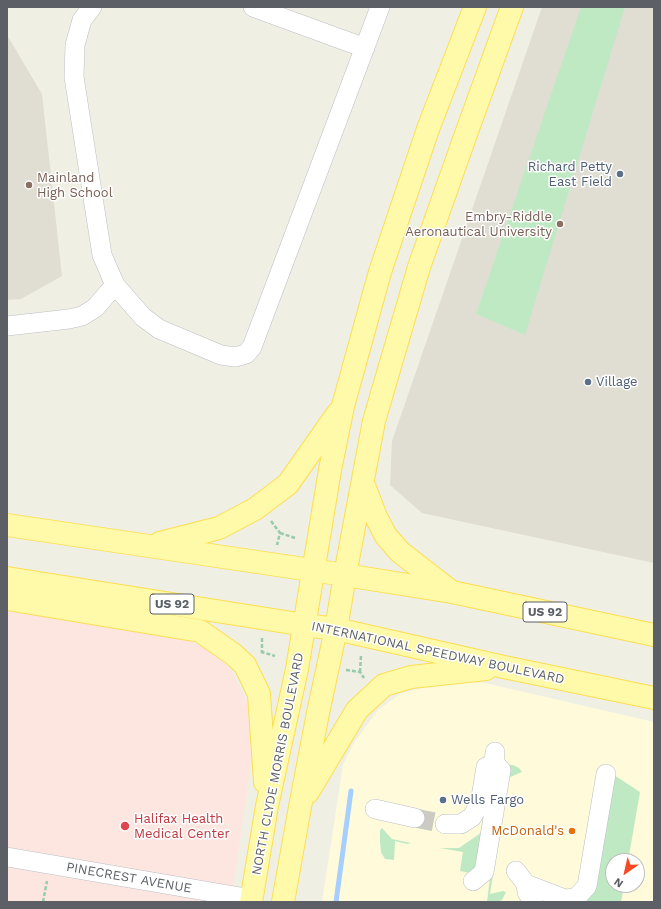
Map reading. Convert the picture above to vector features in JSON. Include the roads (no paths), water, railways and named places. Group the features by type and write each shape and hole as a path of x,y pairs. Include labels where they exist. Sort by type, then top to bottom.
{"main road":[{"name":"NORTH CLYDE MORRIS BOULEVARD","path":"252,900 267,806 297,669 330,470 343,406 380,272 428,129 475,7"},
{"path":"283,902 318,713 336,630 374,421 420,267 512,7"},
{"path":"149,546 219,528 255,509 288,484 343,406"},
{"path":"364,473 363,485 386,536 400,552 452,592"},
{"name":"US 92","path":"7,525 452,592 654,635"},
{"name":"INTERNATIONAL SPEEDWAY BOULEVARD","path":"7,578 336,630 654,698"},
{"path":"7,599 200,631 233,654 245,665 259,694 267,806"},
{"path":"300,806 357,710 384,686 411,677 504,667"}],"street":[{"path":"92,7 82,20 75,45 74,77 102,255 115,285 142,317 159,329 221,355 235,357 246,354 252,347 380,7"},
{"path":"253,7 365,48"},
{"path":"7,326 69,319 82,316 95,308 115,285"},
{"path":"445,824 461,824 472,817 480,803 486,767 495,758 501,770 484,872 473,881"},
{"path":"533,902 521,877 565,898 573,900 587,886 606,774"},
{"path":"374,809 415,818"},
{"name":"PINECREST AVENUE","path":"14,858 252,900"}],"waterway":[{"path":"336,902 351,791"}],"tunnel":[{"path":"415,818 445,824"}],"place":[{"name":"Richard Petty East Field","path":"620,174"},
{"name":"Mainland High School","path":"29,185"},
{"name":"Embry-Riddle Aeronautical University","path":"560,224"},
{"name":"Village","path":"588,382"},
{"name":"Wells Fargo","path":"443,800"},
{"name":"Halifax Health Medical Center","path":"125,826"},
{"name":"McDonald's","path":"572,831"}]}
